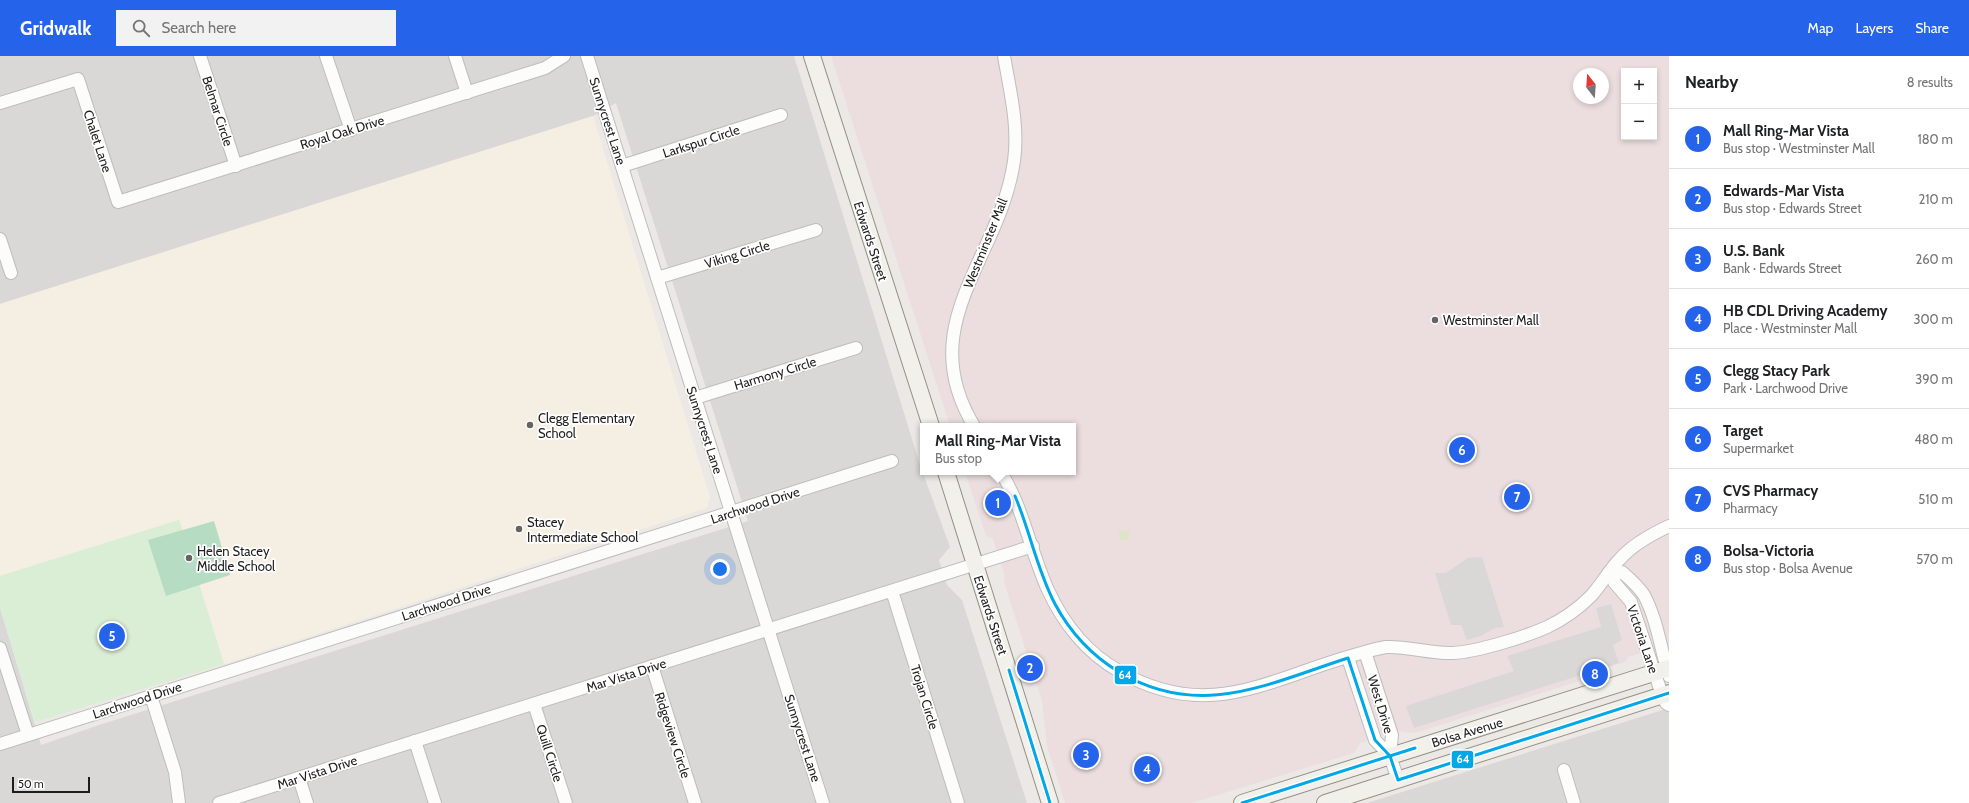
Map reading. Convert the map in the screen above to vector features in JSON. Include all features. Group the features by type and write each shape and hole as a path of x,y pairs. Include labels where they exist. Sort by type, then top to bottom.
{"main road":[{"name":"Edwards Street","path":"812,56 930,423"},
{"name":"Edwards Street","path":"947,475 1050,803"},
{"name":"Bolsa Avenue","path":"1242,803 1665,672"},
{"name":"Bolsa Avenue","path":"1325,803 1667,698"}],"street":[{"name":"Belmar Circle","path":"200,56 236,166"},
{"path":"326,56 351,130"},
{"path":"455,56 467,94"},
{"name":"Royal Oak Drive","path":"118,202 467,94 545,68 564,56"},
{"name":"Sunnycrest Lane","path":"587,56 823,803"},
{"name":"Westminster Mall","path":"972,423 961,404 957,390 951,352 952,337 959,307 1000,212 1014,162 1016,139 1004,56"},
{"name":"Chalet Lane","path":"0,103 78,79 118,202"},
{"name":"Larkspur Circle","path":"622,166 781,116"},
{"name":"Viking Circle","path":"657,278 816,230"},
{"path":"0,239 11,273"},
{"name":"Harmony Circle","path":"695,398 856,348"},
{"name":"Larchwood Drive","path":"0,744 892,461"},
{"path":"1003,475 1020,508 1048,590 1082,643 1108,664 1142,684 1180,695 1220,695 1265,684 1384,647 1453,653 1472,650 1522,636 1547,627 1570,613 1590,597 1611,574 1621,557 1639,543 1669,526"},
{"name":"Mar Vista Drive","path":"219,803 1033,546"},
{"name":"Victoria Lane","path":"1611,574 1614,582 1631,602 1665,672 1667,698"},
{"name":"Trojan Circle","path":"892,590 958,803"},
{"path":"0,648 28,735"},
{"name":"West Drive","path":"1365,652 1392,735 1390,756 1398,780"},
{"name":"West Drive","path":"1348,658 1375,740 1390,756"},
{"name":"Ridgeview Circle","path":"652,666 695,803"},
{"path":"151,696 175,772 179,803"},
{"name":"Quill Circle","path":"534,704 566,803"},
{"path":"415,741 435,803"},
{"path":"1564,770 1574,803"},
{"path":"299,778 307,803"}],"shaded area":[{"path":"0,56 794,56 920,465 920,475 924,475 950,547 939,560 947,585 962,600 1027,803 0,803 0,608 41,745 99,725 748,521 616,103 593,116 0,304"},
{"name":"Westminster Mall","path":"831,56 1669,56 1669,645 1628,657 1625,662 1583,675 1583,680 1415,733 1398,731 1360,743 1354,753 1192,803 1065,803 1047,746 1042,701 1004,582 1005,577 993,539 986,536 966,475 1076,475 1076,423 949,423"},
{"path":"593,116 710,497 707,508 224,664 179,520 0,576 0,304"},
{"path":"1482,557 1504,627 1495,628 1481,636 1467,640 1461,625 1451,625 1435,573 1446,573 1468,558"},
{"path":"1611,604 1622,640 1613,645 1619,663 1414,728 1406,706 1514,671 1507,656 1601,627 1596,608"},
{"path":"1669,708 1669,803 1367,803"}],"green space":[{"path":"179,520 224,664 35,722 0,608 0,576"},
{"name":"Helen Stacey Middle School","path":"214,521 230,575 166,596 148,540"},
{"path":"1124,529 1128,531 1130,535 1128,539 1124,541 1120,539 1118,535 1120,531"}],"transit line":[{"name":"64","path":"1015,496 1043,578 1055,604 1074,633 1099,658 1119,672 1149,686 1178,694 1206,696 1234,693 1261,687 1348,658 1375,740 1390,756 1398,780 1669,693"},
{"name":"64","path":"1009,670 1050,803"},
{"name":"64","path":"1242,803 1415,748"}],"place":[{"name":"Westminster Mall","path":"1435,320"},
{"name":"Clegg Elementary School","path":"530,425"},
{"name":"Target","path":"1462,450"},
{"name":"CVS Pharmacy","path":"1517,497"},
{"name":"Mall Ring-Mar Vista","path":"998,503"},
{"name":"Stacey Intermediate School","path":"519,529"},
{"name":"Helen Stacey Middle School","path":"189,558"},
{"name":"Clegg Stacy Park","path":"112,636"},
{"name":"Edwards-Mar Vista","path":"1030,668"},
{"name":"Bolsa-Victoria","path":"1595,674"},
{"name":"U.S. Bank","path":"1086,755"},
{"name":"HB CDL Driving Academy","path":"1147,769"}]}
